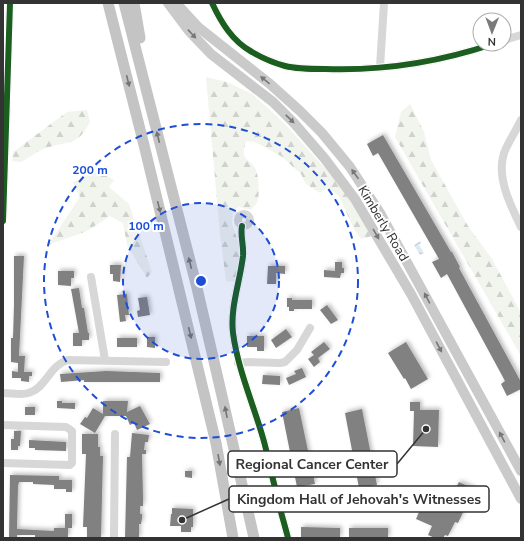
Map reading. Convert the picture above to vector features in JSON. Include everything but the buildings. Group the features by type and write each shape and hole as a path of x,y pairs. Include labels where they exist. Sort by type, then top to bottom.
{"highway":[{"path":"101,3 118,43"},
{"path":"108,3 214,436 233,538"},
{"path":"124,3 198,296 250,519 253,538"},
{"path":"134,3 141,46 141,71"}],"main road":[{"name":"Kimberly Road","path":"168,3 189,31 211,54 273,102 294,123 325,158 355,198 411,294 521,499"},
{"name":"Kimberly Road","path":"176,3 198,26 270,84 300,111 322,133 350,167 380,213 521,471"}],"street":[{"path":"3,221 5,84 10,3"},
{"path":"212,3 223,26 234,39 250,51 266,59 286,66 312,69 345,70 380,67 448,57 472,50"},
{"path":"380,67 384,3"},
{"path":"521,120 504,153 502,162 502,175 506,195 521,227"},
{"path":"242,226 241,234 243,253 234,300 233,332 238,364 253,405 264,442 288,538"},
{"path":"91,277 105,360"},
{"path":"238,364 249,362 285,362 297,350 310,328"},
{"path":"3,393 26,394 35,391 55,367 68,360 166,362"},
{"path":"3,425 66,427 72,431 72,463 70,465 3,463"},
{"path":"114,538 115,434"}],"green space":[{"path":"206,77 227,82 252,94 283,122 344,189 372,236 361,239 354,229 339,196 328,188 320,193 306,184 301,174 281,156 255,142 246,141 244,155 255,168 259,185 259,195 256,204 251,210 239,207 233,211 232,224 238,241 240,260 236,282 226,281 220,235"},
{"path":"410,104 424,132 431,160 468,226 492,259 521,313 521,356 395,137 401,112"},
{"path":"87,110 90,122 76,140 43,149 21,162 12,161 13,152 67,112"},
{"path":"98,171 114,180 109,187 129,204 152,272 147,278 127,245 123,223 110,216 87,231 48,245 80,197 73,182"}],"water":[{"path":"420,241 421,243 419,245 424,253 420,255 414,245"}],"cycle path":[{"path":"3,221 10,3"},
{"path":"212,3 219,17 233,37 245,48 268,60 294,68 346,69 389,67 452,56 472,50"},
{"path":"242,226 242,266 234,304 232,323 235,347 265,444 288,538"}],"place":[{"name":"Regional Cancer Center","path":"426,429"},
{"name":"Kingdom Hall of Jehovah's Witnesses","path":"182,520"}]}
